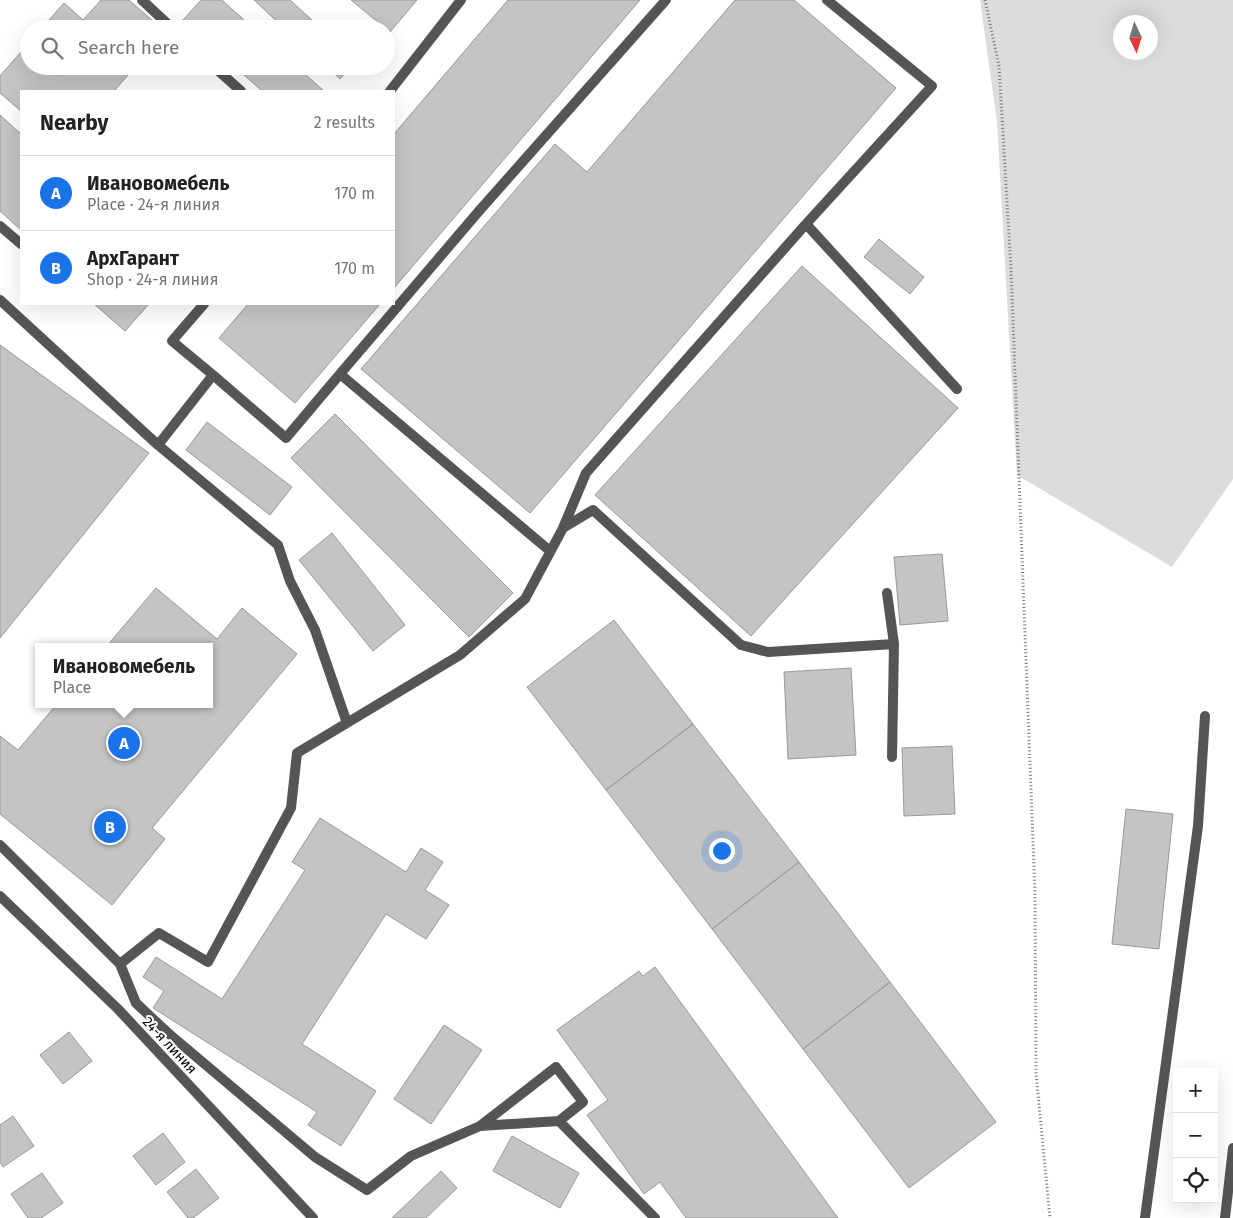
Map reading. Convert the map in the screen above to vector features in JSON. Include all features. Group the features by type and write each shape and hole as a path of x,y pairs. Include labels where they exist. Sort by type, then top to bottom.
{"street":[{"path":"142,0 163,20"},
{"path":"391,90 461,0"},
{"path":"203,305 172,340 286,438 479,211 666,0"},
{"path":"120,964 159,933 208,962 291,808 297,753 460,655 524,599 562,528 586,473 806,224 932,86 827,0"},
{"path":"224,75 240,90"},
{"path":"806,224 957,390"},
{"path":"0,226 20,243"},
{"path":"0,300 158,445 278,546 290,581 316,630 347,723"},
{"path":"340,374 550,551"},
{"path":"158,445 213,375"},
{"path":"562,528 593,510 740,645 768,652 894,644"},
{"path":"887,593 894,644 892,757"},
{"path":"1146,1218 1198,826 1204,716"},
{"path":"0,845 120,964 136,1003 168,1033 315,1156 367,1190 411,1156 480,1126 556,1067 583,1102 558,1121 480,1126"},
{"name":"24-я линия","path":"0,896 118,1009 314,1218"},
{"path":"558,1121 654,1218"},
{"path":"1225,1218 1233,1148"}],"path":[{"path":"984,0 999,66 1011,269 1035,894 1036,1074 1050,1218"}],"shaded area":[{"path":"980,0 1233,0 1233,479 1172,567 1017,475 997,122"}],"building":[{"path":"101,0 129,0 152,20 83,20"},
{"path":"201,0 222,0 244,20 183,20"},
{"path":"254,0 290,0 312,20 275,20"},
{"path":"351,0 417,0 395,26 395,20 375,20"},
{"path":"508,0 640,0 395,287 395,133"},
{"path":"735,0 794,0 896,88 530,513 361,369 555,144 587,172"},
{"path":"64,3 83,20 49,20"},
{"path":"20,53 20,75 128,75 115,90 20,90 20,110 0,93 0,76"},
{"path":"244,75 306,75 323,90 261,90"},
{"path":"0,115 20,133 20,229 0,211"},
{"path":"879,239 924,277 910,294 864,257"},
{"path":"802,266 958,408 751,636 595,495"},
{"path":"95,305 148,305 125,331"},
{"path":"247,305 379,305 295,403 219,338"},
{"path":"0,345 149,453 0,638"},
{"path":"335,414 513,593 469,637 291,458"},
{"path":"207,422 292,487 270,515 186,450"},
{"path":"332,533 405,625 373,651 299,560"},
{"path":"942,554 948,621 900,625 894,557"},
{"path":"156,588 217,639 242,608 297,654 152,828 165,839 112,905 0,814 0,736 18,750 54,708 213,708 213,643 109,643"},
{"path":"614,620 693,724 606,790 527,687"},
{"path":"851,668 856,755 788,759 784,672"},
{"path":"693,724 799,862 712,929 606,790"},
{"path":"952,746 955,814 904,816 902,748"},
{"path":"1126,809 1173,814 1159,949 1112,944"},
{"path":"320,818 406,872 421,848 443,862 425,890 449,905 426,939 386,914 302,1044 376,1091 341,1146 308,1125 317,1112 153,1008 164,991 143,977 156,957 222,999 305,870 292,862"},
{"path":"799,862 890,982 803,1049 712,929"},
{"path":"655,967 838,1218 686,1218 660,1182 644,1194 587,1115 608,1100 557,1030 639,971 643,976"},
{"path":"890,982 996,1122 909,1188 803,1049"},
{"path":"444,1025 482,1050 431,1124 394,1099"},
{"path":"69,1032 92,1061 63,1084 40,1055"},
{"path":"13,1116 34,1146 3,1167 0,1162 0,1125"},
{"path":"163,1133 185,1162 156,1185 133,1156"},
{"path":"512,1136 579,1173 560,1208 493,1171"},
{"path":"196,1169 219,1198 193,1218 188,1218 167,1192"},
{"path":"441,1171 457,1188 426,1218 392,1218"},
{"path":"42,1173 63,1203 41,1218 28,1218 11,1194"}],"place":[{"name":"Ивановомебель","path":"124,743"},
{"name":"АрхГарант","path":"110,827"}]}
